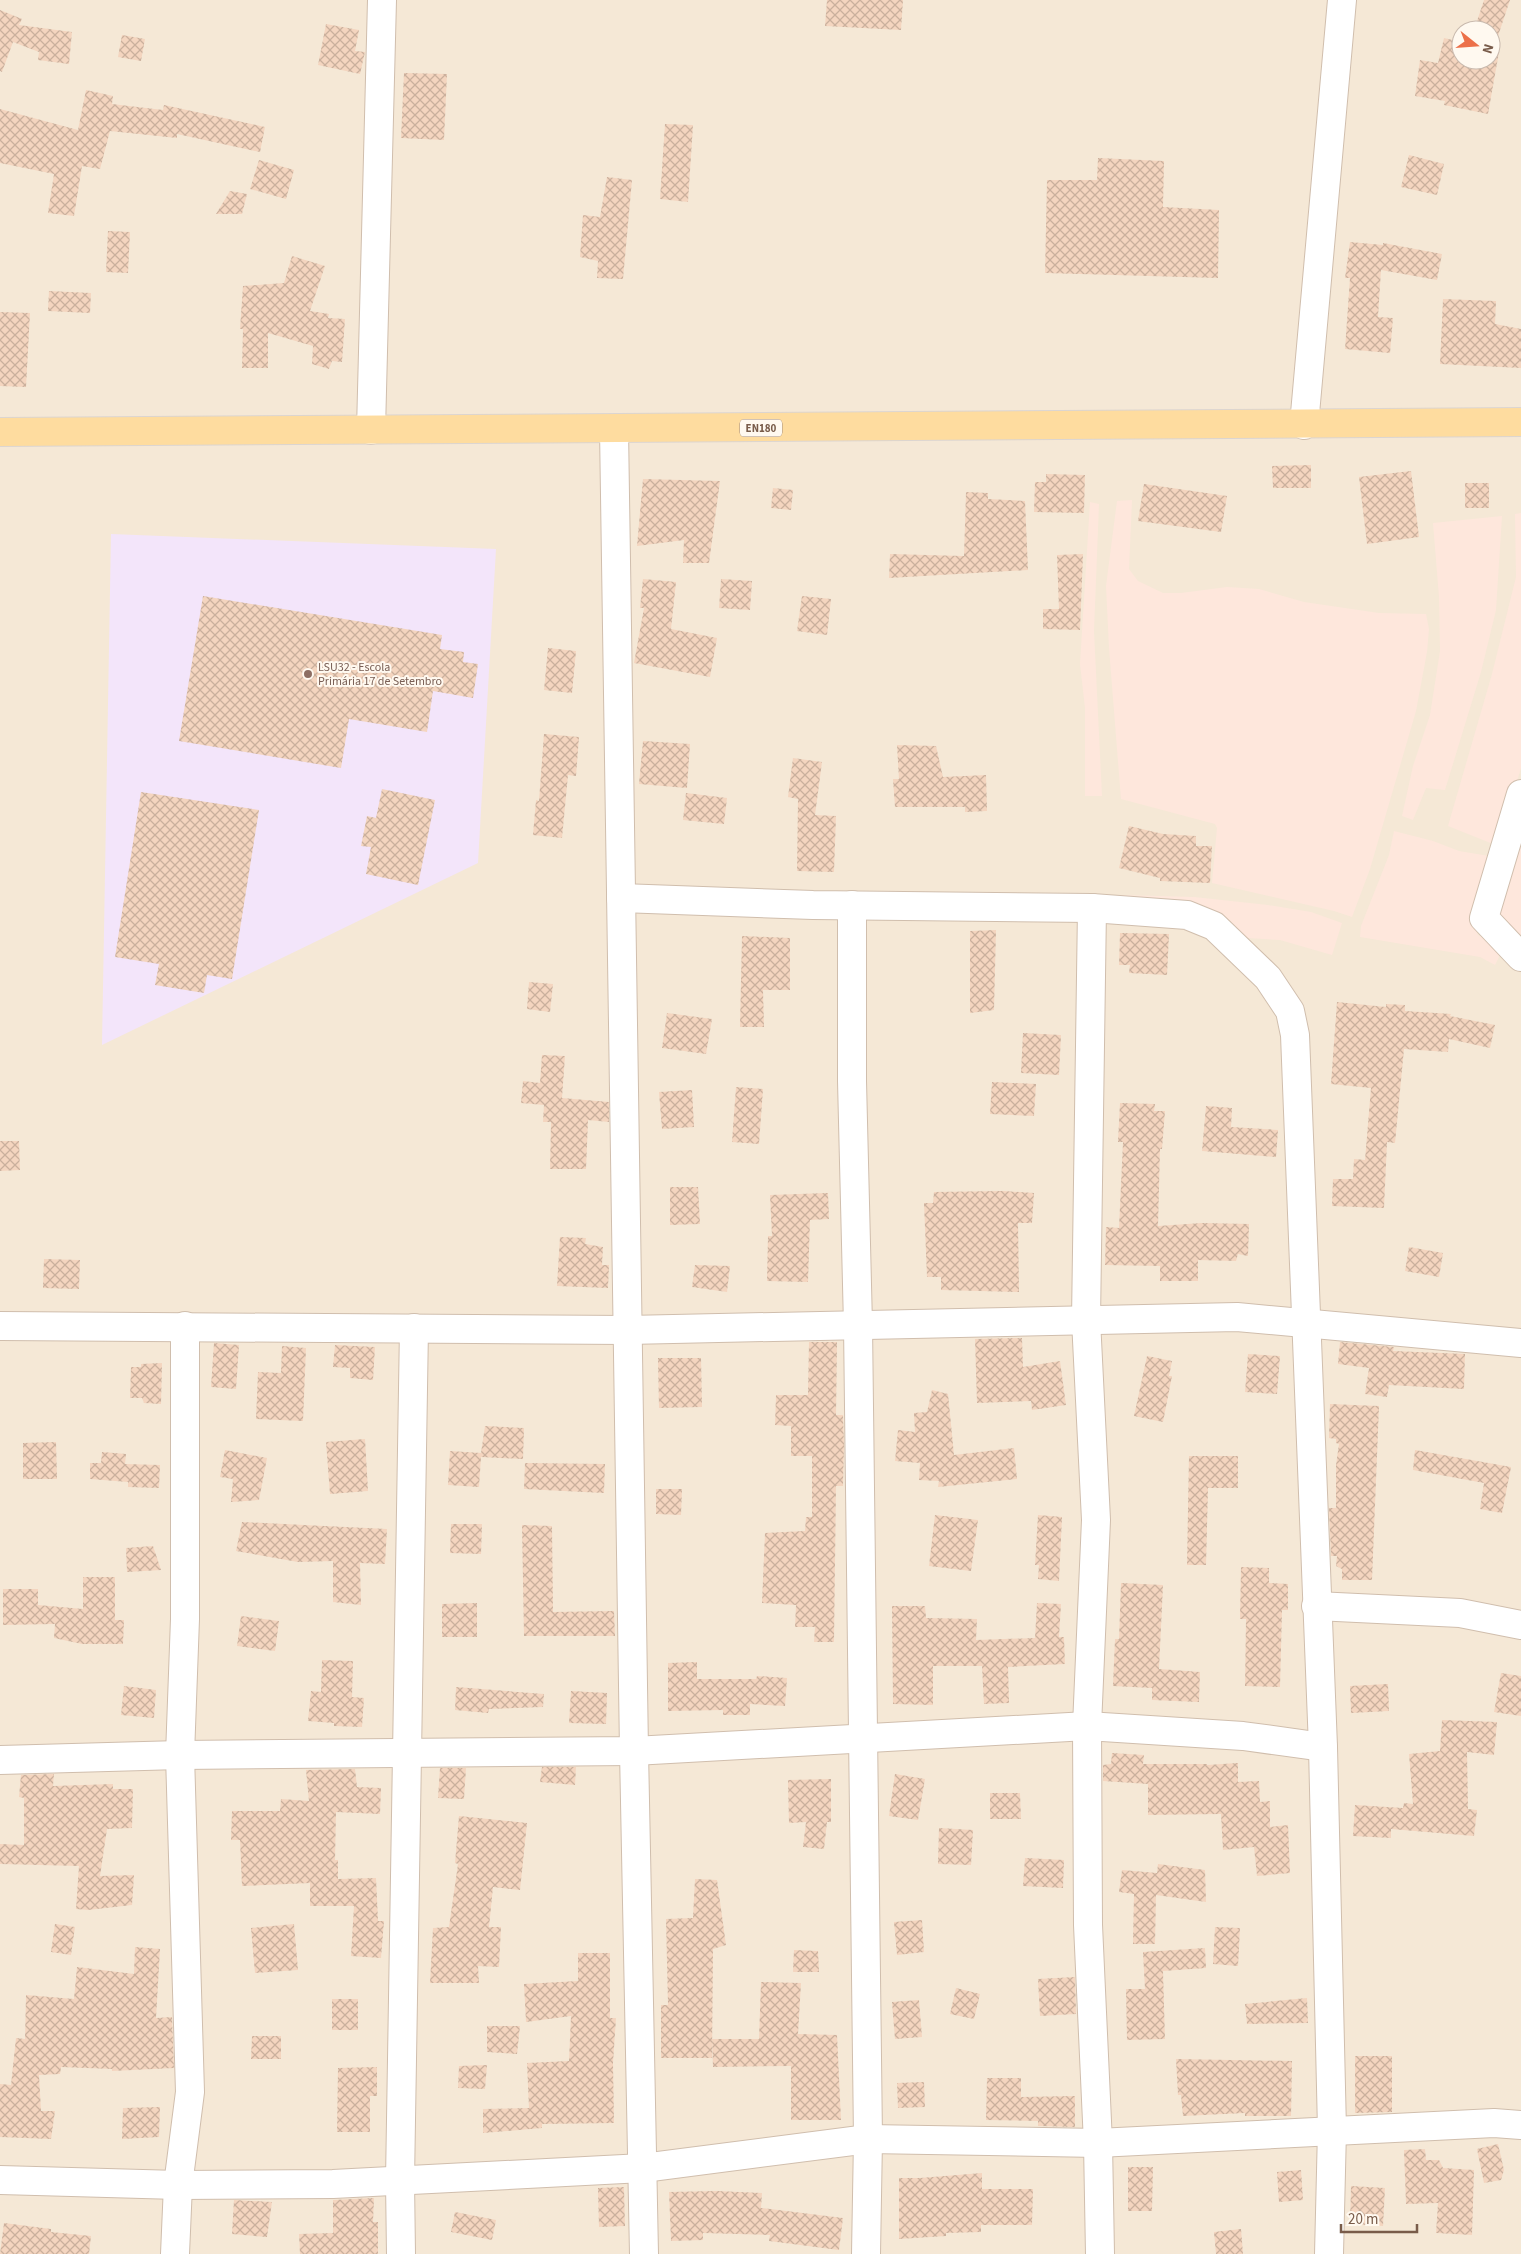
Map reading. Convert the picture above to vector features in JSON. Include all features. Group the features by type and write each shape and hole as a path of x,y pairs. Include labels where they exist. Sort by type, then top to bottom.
{"main road":[{"name":"EN180","path":"0,432 1304,425 1521,422"}],"street":[{"path":"371,430 382,0"},
{"path":"1304,425 1342,0"},
{"path":"614,429 634,1751 644,2254"},
{"path":"1521,794 1484,918 1521,957"},
{"path":"621,898 852,905 1092,908 1187,915 1214,926 1268,978 1290,1011 1295,1035 1316,1606 1324,1747 1332,2130 1329,2254"},
{"path":"852,905 852,1081 858,1325 868,2139 866,2254"},
{"path":"1092,908 1086,1320 1096,1520 1087,1726 1088,1924 1098,2143 1100,2254"},
{"path":"0,1326 628,1330 1237,1317 1521,1343"},
{"path":"175,2254 178,2185 190,2092 180,1755 185,1619 185,1326"},
{"path":"401,2254 400,2181 414,1328"},
{"path":"1316,1606 1460,1613 1521,1625"},
{"path":"0,1760 180,1755 634,1751 1087,1726 1243,1736 1324,1747"},
{"path":"0,2180 178,2185 333,2184 643,2168 868,2139 1098,2143 1494,2123 1521,2125"}],"shaded area":[{"path":"0,0 1521,0 1521,2254 0,2254"},
{"path":"1132,500 1129,569 1138,581 1163,593 1181,593 1227,587 1259,589 1304,602 1379,613 1426,614 1429,629 1427,652 1416,711 1370,869 1352,917 1334,911 1212,883 1217,828 1215,824 1121,799 1106,586 1117,501"},
{"path":"1090,502 1099,504 1094,631 1102,796 1085,796 1085,708 1080,664"},
{"path":"1521,513 1521,768 1498,846 1448,826 1492,674 1516,577 1515,514"},
{"path":"1502,516 1496,610 1481,672 1445,790 1426,788 1413,820 1402,816 1413,766 1430,715 1440,651 1439,597 1433,523"},
{"path":"111,534 496,549 478,863 102,1045"},
{"path":"1521,823 1521,940 1494,916"},
{"path":"1394,831 1433,841 1459,851 1489,856 1472,921 1478,935 1504,947 1495,965 1480,957 1360,937 1361,926 1389,855"},
{"path":"1119,895 1194,897 1268,905 1311,912 1342,923 1332,955 1280,940 1232,937 1231,921 1202,913 1116,907"}],"building":[{"path":"827,0 903,0 901,30 825,26"},
{"path":"1484,0 1510,0 1501,27 1501,20 1477,20"},
{"path":"0,10 22,19 19,25 72,32 69,64 38,60 39,52 13,42 2,72 0,71"},
{"path":"326,24 359,30 355,51 365,52 360,74 318,65"},
{"path":"122,35 145,39 141,61 118,57"},
{"path":"1444,38 1451,40 1451,70 1496,70 1488,114 1444,105 1445,101 1415,96 1420,60 1438,63"},
{"path":"404,73 447,74 444,140 401,138"},
{"path":"86,90 113,96 112,104 163,110 164,105 265,127 260,152 177,134 177,138 110,131 100,169 82,166 74,216 48,213 54,174 0,163 0,109 78,130"},
{"path":"665,124 693,125 688,202 660,199"},
{"path":"1409,155 1444,164 1437,195 1401,187"},
{"path":"1098,158 1164,161 1163,207 1219,210 1218,278 1045,273 1047,180 1097,180"},
{"path":"259,160 294,170 286,199 250,189"},
{"path":"607,177 632,180 623,279 597,278 598,261 580,257 583,215 600,217"},
{"path":"230,191 247,194 242,214 216,214"},
{"path":"108,231 130,232 128,273 106,272"},
{"path":"1350,242 1383,245 1383,243 1442,254 1437,280 1381,270 1378,317 1393,318 1390,353 1345,349 1350,278 1345,278"},
{"path":"292,256 325,266 310,311 329,314 328,318 345,319 342,362 332,361 329,369 312,364 313,346 268,333 268,368 242,368 243,329 240,329 243,286 284,283"},
{"path":"49,291 91,293 90,313 48,311"},
{"path":"1443,299 1496,301 1495,324 1521,329 1521,368 1440,364"},
{"path":"0,312 30,313 26,387 0,386"},
{"path":"1311,465 1311,488 1273,488 1272,466"},
{"path":"1411,471 1419,537 1367,544 1359,477"},
{"path":"1046,474 1085,475 1084,513 1034,512 1035,482 1046,482"},
{"path":"643,479 720,481 709,563 683,563 684,540 637,546"},
{"path":"1465,483 1489,483 1489,508 1465,508"},
{"path":"1144,484 1227,496 1221,532 1138,521"},
{"path":"773,488 793,490 791,510 771,508"},
{"path":"966,492 988,493 988,499 1025,501 1028,570 889,578 890,554 964,556"},
{"path":"1083,554 1080,630 1043,629 1043,609 1059,609 1057,555"},
{"path":"643,579 676,582 671,629 717,638 710,677 634,663 644,608 640,608"},
{"path":"721,579 752,581 750,610 719,608"},
{"path":"203,596 442,635 440,649 464,652 463,662 478,664 473,698 433,691 427,732 349,719 341,768 179,741"},
{"path":"802,596 831,599 827,635 797,631"},
{"path":"548,648 576,651 572,693 544,690"},
{"path":"544,734 579,737 576,776 568,775 562,838 533,835 536,800 539,801"},
{"path":"643,741 690,744 687,788 639,784"},
{"path":"897,745 936,746 943,777 986,775 987,811 965,812 965,807 895,807 893,779 899,779"},
{"path":"793,758 822,762 815,815 836,816 834,872 797,871 798,799 788,797"},
{"path":"382,789 435,800 418,885 366,874 371,847 361,846 367,816 376,818"},
{"path":"141,792 259,810 232,979 207,975 204,993 155,985 159,964 115,957"},
{"path":"686,793 727,798 724,824 683,820"},
{"path":"1129,826 1163,834 1196,836 1196,846 1212,846 1210,883 1160,881 1160,878 1119,868"},
{"path":"996,930 994,1010 970,1013 970,931"},
{"path":"1120,933 1169,934 1167,975 1129,973 1130,965 1119,965"},
{"path":"742,936 790,938 790,990 763,990 764,1027 740,1027"},
{"path":"529,982 553,984 550,1012 527,1009"},
{"path":"1337,1002 1386,1007 1386,1004 1405,1005 1405,1011 1451,1014 1450,1016 1495,1025 1490,1048 1449,1039 1448,1052 1404,1049 1395,1143 1387,1142 1384,1208 1332,1206 1333,1179 1353,1179 1354,1159 1365,1160 1371,1088 1331,1084"},
{"path":"667,1013 712,1019 706,1054 662,1048"},
{"path":"1023,1033 1061,1035 1059,1075 1021,1073"},
{"path":"542,1055 565,1056 562,1098 609,1102 609,1122 588,1120 586,1169 550,1169 551,1122 543,1122 544,1105 521,1103 523,1081 540,1083"},
{"path":"992,1082 1036,1084 1034,1116 990,1114"},
{"path":"736,1087 763,1089 759,1144 732,1142"},
{"path":"692,1090 694,1127 662,1129 659,1092"},
{"path":"1120,1103 1155,1104 1154,1111 1165,1111 1162,1149 1160,1149 1158,1226 1202,1223 1249,1224 1248,1256 1238,1254 1236,1261 1198,1260 1198,1281 1160,1281 1160,1266 1105,1265 1106,1227 1119,1228 1123,1142 1118,1142"},
{"path":"1206,1106 1232,1108 1231,1127 1278,1130 1276,1157 1202,1151"},
{"path":"0,1141 19,1141 20,1170 0,1171"},
{"path":"670,1187 698,1187 700,1224 670,1225"},
{"path":"1003,1191 1034,1193 1032,1223 1018,1223 1019,1292 941,1290 941,1277 927,1277 924,1203 933,1203 934,1192"},
{"path":"828,1193 829,1219 810,1220 808,1282 767,1281 768,1236 772,1236 770,1195"},
{"path":"560,1237 586,1238 585,1244 603,1247 602,1265 609,1265 608,1288 557,1286"},
{"path":"1409,1247 1443,1253 1439,1277 1405,1271"},
{"path":"44,1259 80,1260 79,1289 43,1288"},
{"path":"695,1265 730,1266 727,1292 692,1287"},
{"path":"1022,1338 1023,1367 1060,1361 1066,1405 1032,1410 1031,1401 977,1403 975,1339"},
{"path":"809,1342 837,1342 836,1415 843,1415 844,1445 843,1486 836,1486 834,1642 814,1642 815,1627 795,1627 796,1605 762,1603 765,1533 805,1531 806,1517 812,1517 812,1456 791,1456 791,1426 775,1425 776,1395 808,1395"},
{"path":"1340,1342 1394,1347 1393,1351 1465,1354 1464,1389 1389,1385 1387,1397 1365,1394 1369,1368 1338,1364"},
{"path":"214,1343 239,1345 236,1389 211,1387"},
{"path":"335,1345 375,1347 373,1380 350,1378 350,1368 333,1367"},
{"path":"282,1346 306,1348 303,1421 256,1419 258,1372 281,1373"},
{"path":"1248,1354 1280,1356 1277,1394 1245,1392"},
{"path":"1147,1356 1172,1361 1169,1376 1172,1376 1163,1422 1134,1416"},
{"path":"658,1358 701,1358 702,1407 659,1408"},
{"path":"162,1363 161,1404 144,1403 142,1398 130,1398 131,1367 141,1367 141,1364"},
{"path":"932,1390 948,1394 954,1455 1014,1448 1017,1479 938,1487 939,1481 919,1480 920,1463 895,1461 898,1430 915,1432 914,1413 927,1412"},
{"path":"1330,1404 1379,1406 1372,1580 1342,1580 1342,1569 1336,1566 1337,1556 1331,1556 1329,1508 1336,1508 1336,1465 1339,1444 1336,1443 1336,1439 1329,1438"},
{"path":"485,1426 524,1428 523,1459 481,1457 479,1487 448,1485 450,1451 481,1453"},
{"path":"365,1439 368,1491 330,1494 326,1442"},
{"path":"56,1442 57,1479 23,1479 23,1443"},
{"path":"225,1450 267,1458 259,1500 231,1502 233,1479 220,1477"},
{"path":"1415,1450 1511,1467 1502,1513 1480,1509 1484,1483 1413,1470"},
{"path":"102,1452 126,1454 125,1464 160,1465 159,1488 128,1487 128,1482 90,1479 90,1463 101,1463"},
{"path":"1189,1456 1238,1456 1238,1488 1208,1488 1206,1565 1187,1565"},
{"path":"525,1463 605,1464 604,1493 524,1489"},
{"path":"656,1489 682,1489 681,1515 656,1514"},
{"path":"935,1515 978,1520 971,1571 929,1566"},
{"path":"1038,1515 1062,1517 1059,1581 1038,1579 1039,1565 1035,1565"},
{"path":"242,1522 387,1529 385,1564 360,1563 361,1605 333,1602 333,1561 298,1562 236,1551"},
{"path":"451,1524 482,1524 481,1554 450,1553"},
{"path":"522,1525 552,1526 553,1612 614,1611 615,1636 524,1636"},
{"path":"153,1546 161,1570 127,1572 126,1548"},
{"path":"1241,1567 1269,1568 1269,1583 1288,1584 1288,1610 1282,1610 1280,1687 1245,1686 1246,1619 1240,1619"},
{"path":"83,1577 115,1577 115,1620 124,1620 123,1644 82,1644 54,1638 55,1624 3,1625 3,1589 38,1589 38,1605 83,1609"},
{"path":"1121,1583 1163,1585 1159,1669 1200,1672 1199,1702 1152,1700 1152,1688 1113,1686 1115,1639 1119,1639"},
{"path":"477,1603 477,1637 442,1637 442,1604"},
{"path":"1037,1603 1061,1604 1059,1637 1064,1637 1065,1664 1008,1667 1009,1703 984,1704 982,1666 933,1666 933,1705 893,1704 892,1606 925,1606 926,1618 977,1619 976,1640 1035,1638"},
{"path":"241,1616 279,1621 275,1651 237,1646"},
{"path":"322,1660 353,1661 352,1697 364,1698 362,1727 334,1726 334,1723 308,1721 311,1691 321,1692"},
{"path":"697,1662 697,1679 756,1679 757,1676 787,1678 785,1706 750,1704 750,1715 723,1715 723,1710 668,1711 668,1663"},
{"path":"1501,1673 1521,1676 1521,1716 1494,1712"},
{"path":"1388,1684 1389,1711 1351,1713 1350,1686"},
{"path":"124,1686 156,1690 154,1718 121,1715"},
{"path":"456,1687 544,1694 543,1707 489,1709 488,1713 455,1710"},
{"path":"571,1691 607,1693 606,1724 569,1723"},
{"path":"1442,1720 1497,1722 1494,1755 1467,1752 1468,1809 1477,1810 1474,1836 1391,1829 1391,1838 1353,1836 1355,1805 1403,1808 1404,1803 1413,1804 1409,1754 1440,1751"},
{"path":"1112,1753 1144,1755 1143,1764 1207,1765 1238,1763 1238,1782 1259,1781 1260,1802 1270,1801 1270,1827 1288,1825 1290,1873 1257,1876 1254,1847 1223,1850 1221,1814 1148,1815 1148,1784 1103,1781 1103,1765 1111,1764"},
{"path":"542,1767 576,1767 575,1785 540,1782"},
{"path":"440,1768 466,1768 464,1799 438,1798"},
{"path":"355,1769 357,1787 381,1788 380,1814 336,1812 335,1860 338,1860 338,1879 376,1878 378,1921 384,1921 381,1958 351,1956 354,1906 310,1906 310,1883 242,1886 240,1840 231,1840 232,1811 280,1811 281,1799 309,1801 306,1770"},
{"path":"54,1774 53,1786 113,1784 113,1789 133,1789 132,1828 107,1829 100,1876 134,1875 132,1905 88,1910 76,1909 79,1866 0,1864 0,1844 24,1845 24,1798 19,1797 21,1775"},
{"path":"895,1774 925,1779 918,1820 889,1816"},
{"path":"831,1779 831,1822 827,1822 824,1849 803,1847 806,1822 789,1823 788,1780"},
{"path":"990,1793 1020,1793 1021,1819 990,1819"},
{"path":"459,1816 527,1823 520,1890 493,1887 489,1927 501,1927 499,1967 478,1966 479,1983 430,1983 433,1928 449,1927 458,1864 455,1863"},
{"path":"939,1828 973,1830 971,1865 938,1864"},
{"path":"1025,1858 1064,1860 1063,1888 1023,1886"},
{"path":"1158,1864 1205,1870 1206,1902 1156,1895 1155,1944 1133,1944 1134,1894 1119,1892 1122,1870 1157,1873"},
{"path":"695,1879 717,1880 726,1945 713,1949 712,2058 661,2058 661,2005 668,2005 666,1919 693,1918"},
{"path":"922,1920 924,1952 897,1955 894,1922"},
{"path":"55,1924 75,1927 71,1955 51,1952"},
{"path":"294,1924 298,1970 255,1973 251,1928"},
{"path":"1215,1927 1240,1928 1238,1966 1213,1964"},
{"path":"135,1947 160,1949 156,2018 172,2017 174,2068 112,2071 112,2069 61,2067 60,2074 39,2075 41,2111 55,2111 51,2139 0,2137 0,2084 11,2085 16,2038 25,2039 26,1995 74,1999 77,1967 134,1974"},
{"path":"1205,1948 1206,1968 1163,1971 1165,2039 1127,2040 1126,1989 1145,1989 1143,1952"},
{"path":"794,1950 818,1951 819,1972 793,1972"},
{"path":"578,1953 610,1953 610,2018 616,2018 613,2063 614,2123 542,2124 542,2128 483,2133 483,2109 529,2108 527,2063 569,2061 571,2016 526,2022 524,1984 578,1981"},
{"path":"1075,1977 1076,2014 1040,2016 1038,1979"},
{"path":"761,1982 801,1983 798,2034 837,2035 841,2120 791,2120 791,2066 713,2067 712,2039 759,2039"},
{"path":"956,1988 980,1994 974,2019 950,2014"},
{"path":"1307,1998 1308,2023 1247,2024 1245,2004"},
{"path":"332,1999 358,1999 358,2030 332,2030"},
{"path":"919,2000 922,2037 895,2039 892,2002"},
{"path":"487,2026 520,2026 517,2054 487,2052"},
{"path":"252,2036 281,2036 281,2059 251,2059"},
{"path":"1355,2056 1392,2056 1392,2112 1355,2113"},
{"path":"1176,2059 1292,2061 1291,2116 1245,2116 1245,2113 1183,2116 1181,2095 1178,2095"},
{"path":"487,2065 485,2089 458,2088 459,2066"},
{"path":"377,2067 377,2096 370,2096 370,2132 337,2132 338,2068"},
{"path":"987,2078 1021,2078 1021,2097 1075,2096 1075,2127 1038,2126 1038,2121 986,2120"},
{"path":"924,2082 925,2107 898,2108 897,2083"},
{"path":"160,2107 159,2137 122,2139 123,2108"},
{"path":"1498,2144 1504,2170 1501,2180 1484,2183 1477,2149"},
{"path":"1425,2149 1426,2160 1439,2160 1443,2168 1474,2170 1472,2235 1436,2233 1438,2203 1406,2204 1404,2150"},
{"path":"1128,2167 1153,2167 1152,2211 1128,2211"},
{"path":"1301,2170 1303,2200 1279,2202 1277,2172"},
{"path":"982,2173 982,2189 1033,2189 1032,2225 981,2225 981,2232 946,2233 946,2236 899,2239 899,2178"},
{"path":"1351,2186 1385,2188 1383,2226 1350,2224"},
{"path":"624,2187 625,2226 599,2227 598,2188"},
{"path":"717,2191 762,2193 761,2208 843,2218 839,2250 769,2241 770,2235 703,2233 703,2240 671,2241 669,2192"},
{"path":"374,2198 373,2222 378,2222 378,2254 300,2254 299,2234 333,2233 333,2200"},
{"path":"234,2200 272,2202 267,2237 232,2234"},
{"path":"455,2212 496,2220 492,2240 451,2232"},
{"path":"4,2223 51,2229 51,2232 91,2236 89,2254 0,2254"},
{"path":"1241,2229 1243,2254 1216,2254 1214,2232"}],"place":[{"name":"LSU32 - Escola Primária 17 de Setembro","path":"308,674"}]}
